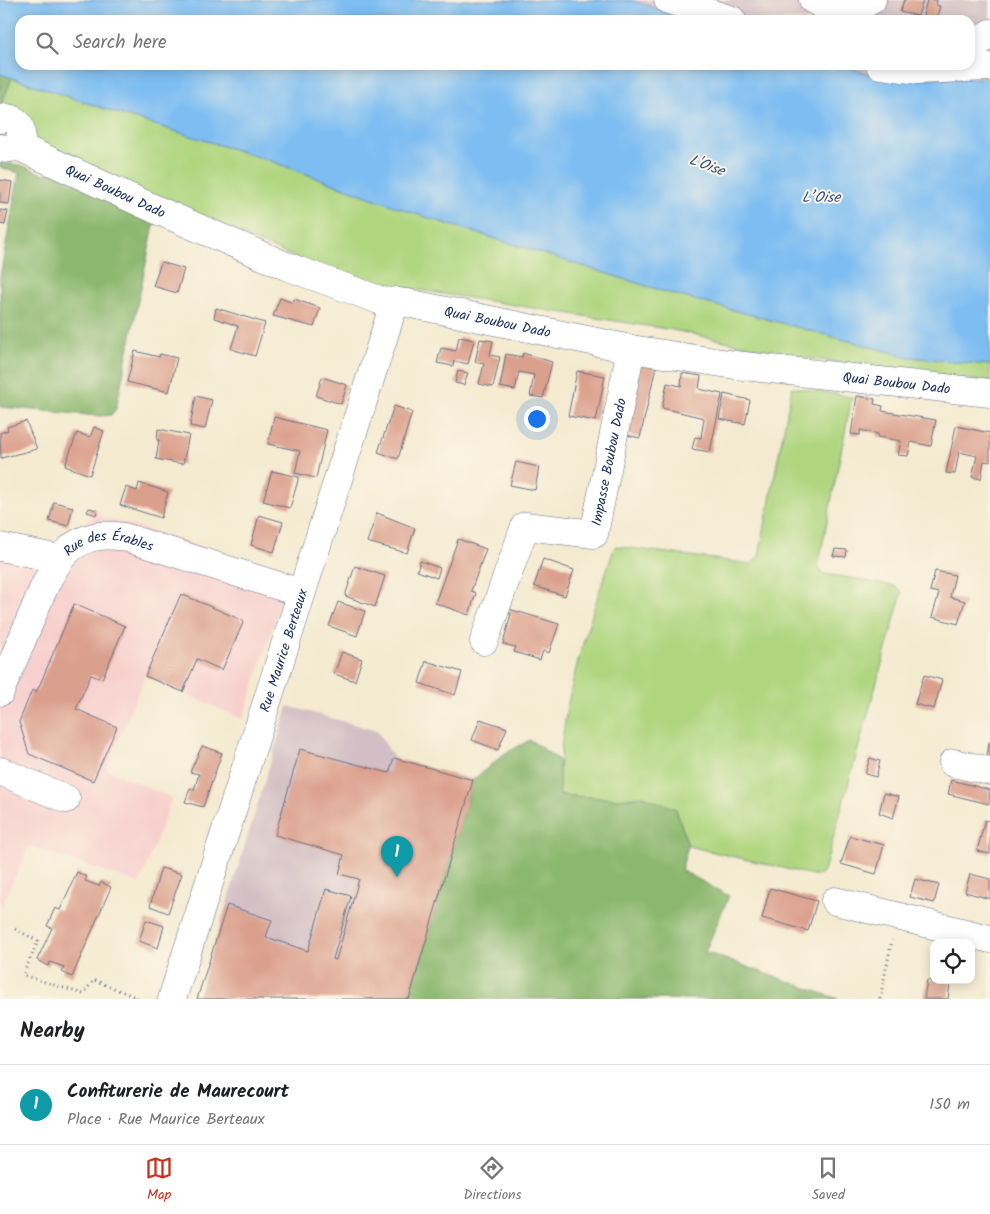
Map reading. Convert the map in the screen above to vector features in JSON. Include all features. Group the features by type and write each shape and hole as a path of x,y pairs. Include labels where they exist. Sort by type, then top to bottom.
{"street":[{"path":"668,0 716,15"},
{"path":"807,0 821,15"},
{"path":"813,0 836,11 847,11 872,0"},
{"path":"975,45 990,33"},
{"path":"975,68 990,67"},
{"name":"Quai Boubou Dado","path":"0,119 9,118 18,123 16,146 286,266 382,301 395,301 631,349 736,365 990,393"},
{"name":"Rue Maurice Berteaux","path":"172,999 395,301"},
{"name":"Impasse Boubou Dado","path":"484,641 525,526 594,534 631,349"},
{"name":"Rue des Érables","path":"0,692 50,573 71,547 86,539 104,535 115,535 302,593"},
{"path":"0,548 60,559"},
{"path":"953,763 990,771"},
{"path":"0,771 66,799"},
{"path":"836,901 990,939"}],"path":[{"path":"880,999 897,917"},
{"path":"15,930 38,941 23,975 82,994 94,980 140,999"}],"shaded area":[{"path":"630,0 990,0 990,77 881,78 857,70 975,70 975,15 679,15"},
{"path":"96,515 290,573 243,719 145,676 106,769 172,798 140,883 29,846 0,910 0,534 55,545"},
{"path":"288,706 377,731 394,758 473,780 409,999 197,999"}],"green space":[{"path":"0,74 12,78 0,108"},
{"path":"12,78 268,160 416,214 669,293 909,357 990,365 990,382 804,358 673,330 393,286 363,287 41,148 0,108"},
{"path":"0,163 21,165 43,174 64,168 157,210 116,409 111,415 100,416 0,407 0,277 19,173 0,167"},
{"path":"792,387 852,397 818,567 821,573 895,586 902,592 824,871 817,876 688,846 676,809 643,796 619,799 559,795 563,731 569,699 594,607 615,546 751,564 759,556"},
{"path":"530,740 559,760 560,795 619,799 643,796 676,809 688,846 681,870 729,896 705,952 838,999 409,999 473,780 504,754"}],"water":[{"name":"L’Oise","path":"0,0 630,0 679,15 15,15 15,70 857,70 881,78 990,78 990,365 909,357 669,293 416,214 268,160 0,74"}],"building":[{"path":"904,0 923,0 918,15 900,12"},
{"path":"927,0 937,0 936,5 940,6 937,15 923,15"},
{"path":"0,180 12,182 9,204 0,203"},
{"path":"0,210 8,211 5,225 0,224"},
{"path":"161,262 184,269 177,293 153,286"},
{"path":"280,298 293,303 294,299 320,308 314,327 273,316"},
{"path":"216,308 265,323 255,356 231,349 238,326 214,318"},
{"path":"459,337 474,340 468,364 454,361 453,366 437,363 441,348 456,351"},
{"path":"480,339 493,341 490,355 500,357 493,387 479,384 484,364 475,362"},
{"path":"135,351 159,357 160,354 177,358 169,392 127,382"},
{"path":"523,353 552,362 543,398 530,396 534,375 519,372 515,390 500,387 506,354 522,357"},
{"path":"637,363 656,367 640,438 622,434"},
{"path":"458,371 468,373 464,385 455,383"},
{"path":"577,371 605,376 596,421 568,416"},
{"path":"682,373 701,376 699,389 722,394 710,452 692,449 695,437 701,438 704,418 662,408 667,383 681,386"},
{"path":"322,377 347,385 341,404 316,396"},
{"path":"724,394 750,400 745,424 719,419"},
{"path":"196,396 212,400 205,429 190,426"},
{"path":"857,396 875,399 874,404 883,406 882,411 936,420 931,446 911,442 908,456 898,455 901,441 877,437 878,434 860,430 860,435 851,434"},
{"path":"394,406 412,412 398,459 378,452"},
{"path":"274,417 327,430 316,478 295,473 300,451 268,444"},
{"path":"26,421 37,449 1,458 0,433 8,430 7,427"},
{"path":"956,426 990,433 990,462 984,461 981,479 972,477 977,456 959,452 955,474 946,473"},
{"path":"94,427 104,431 90,475 65,466 77,433 90,437"},
{"path":"158,429 189,435 183,464 156,459 159,440 157,440"},
{"path":"516,462 539,467 535,490 510,485"},
{"path":"272,471 299,477 290,508 263,501"},
{"path":"139,483 168,492 161,518 120,505 126,487 137,491"},
{"path":"54,502 73,507 68,526 49,521"},
{"path":"89,508 97,510 96,515 87,512"},
{"path":"377,513 415,528 407,553 367,542"},
{"path":"259,515 283,522 274,552 251,545"},
{"path":"458,539 486,549 471,591 476,593 469,615 435,603"},
{"path":"835,549 847,550 846,557 833,556"},
{"path":"543,559 574,570 565,596 534,586"},
{"path":"420,561 440,568 437,578 417,571"},
{"path":"355,566 385,576 375,607 345,596"},
{"path":"935,571 955,575 950,597 965,601 958,624 932,617 939,593 930,591"},
{"path":"181,594 244,621 222,670 197,659 183,692 145,676"},
{"path":"338,602 365,611 357,636 329,626"},
{"path":"74,604 125,626 102,679 91,675 76,709 117,727 93,781 29,754 19,722 32,690 36,692 38,689"},
{"path":"509,609 559,624 549,653 543,651 540,660 514,652 516,647 503,644 511,614 508,613"},
{"path":"342,652 362,659 355,681 334,674"},
{"path":"426,661 462,672 455,695 419,683"},
{"path":"924,675 942,680 934,709 915,704"},
{"path":"480,719 507,728 498,750 472,740"},
{"path":"989,742 990,757 987,757"},
{"path":"202,746 222,753 203,807 185,802 190,788 194,790 199,774 190,772"},
{"path":"300,749 389,773 394,758 473,780 409,999 197,999 227,905 272,920 266,937 308,951 326,889 351,896 333,959 336,960 359,879 339,874 344,855 275,835"},
{"path":"870,758 880,761 876,777 865,774"},
{"path":"951,780 990,790 989,804 948,794"},
{"path":"884,793 899,797 893,818 879,813"},
{"path":"985,820 990,821 990,854 977,851"},
{"path":"850,836 884,845 876,874 841,864"},
{"path":"161,868 182,874 168,913 150,906"},
{"path":"77,872 87,877 85,881 99,886 101,882 111,887 72,977 62,972 64,967 50,962 48,966 37,960 52,928 47,926 55,908 60,910"},
{"path":"970,874 990,879 990,899 965,892"},
{"path":"915,879 939,885 934,903 910,897"},
{"path":"770,888 817,901 808,931 762,918"},
{"path":"146,920 164,926 158,948 139,941"},
{"path":"927,980 930,981 930,984 950,984 948,999 924,999"}],"place":[{"name":"Confiturerie de Maurecourt","path":"397,877"}],"water label":[{"name":"L'Oise","path":"707,165"}]}
